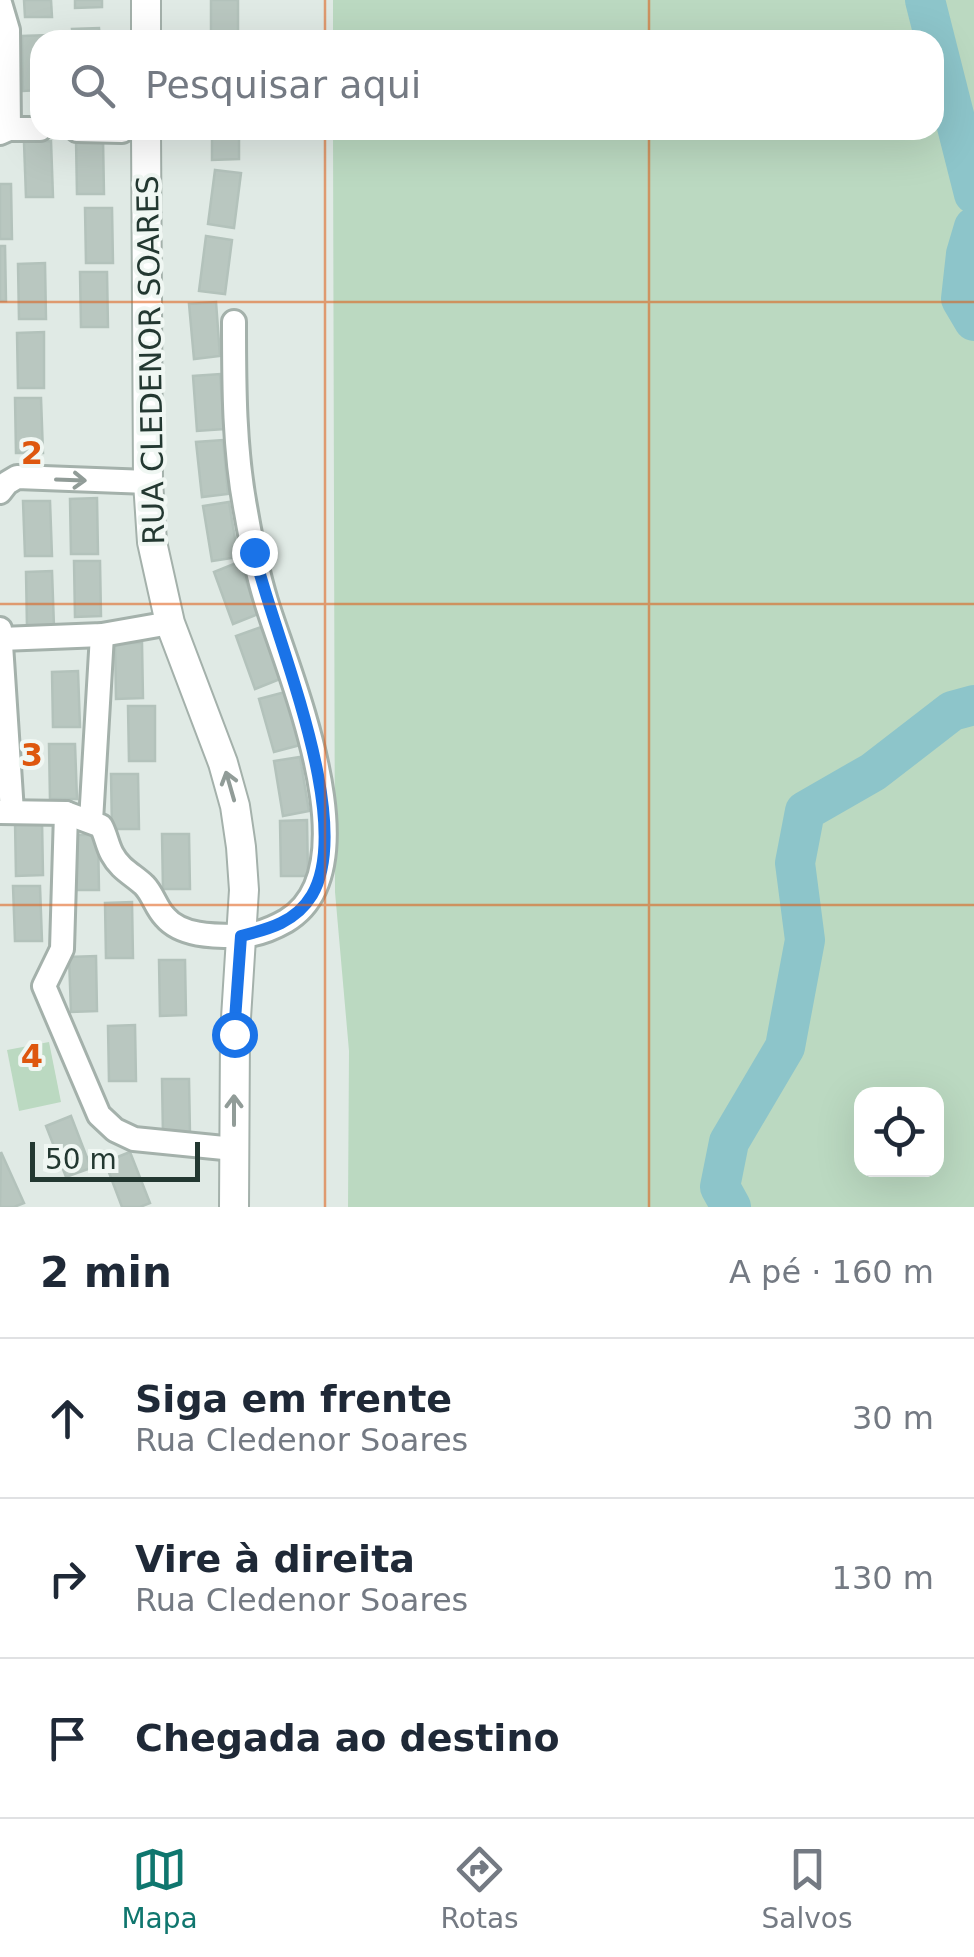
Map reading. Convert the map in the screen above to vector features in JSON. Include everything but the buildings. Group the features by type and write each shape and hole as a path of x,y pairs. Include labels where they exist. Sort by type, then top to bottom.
{"street":[{"path":"146,0 146,30"},
{"path":"0,3 8,30 4,131 30,130"},
{"name":"RUA CLEDENOR SOARES","path":"134,140 152,542 170,622 223,763 235,806 244,890 234,1034 234,1207"},
{"path":"0,628 6,812 66,813 91,821 105,832 109,850 124,871 143,884 164,916 199,934 241,936 275,927 294,916 311,898 322,874 324,822 308,724 264,596 245,508 234,397 234,322"},
{"path":"0,492 17,477 148,482"},
{"path":"1,640 102,636 170,622"},
{"path":"91,821 102,636"},
{"path":"66,813 62,949 44,986 100,1115 115,1130 134,1140 234,1149"}],"green space":[{"path":"333,0 974,0 974,1207 348,1207 349,1051 335,892 333,140 944,140 944,30 333,30"},
{"path":"49,1042 61,1102 19,1111 7,1050"}],"waterway":[{"path":"925,0 933,30"},
{"path":"944,75 974,194"},
{"path":"974,227 966,254 961,299 974,321"},
{"path":"731,1207 720,1187 729,1142 785,1047 805,940 795,863 805,811 873,772 952,711 974,705"}],"route":[{"path":"234,1034 241,936 275,927 294,916 311,898 322,874 325,852 308,724 264,596 254,552"}]}
